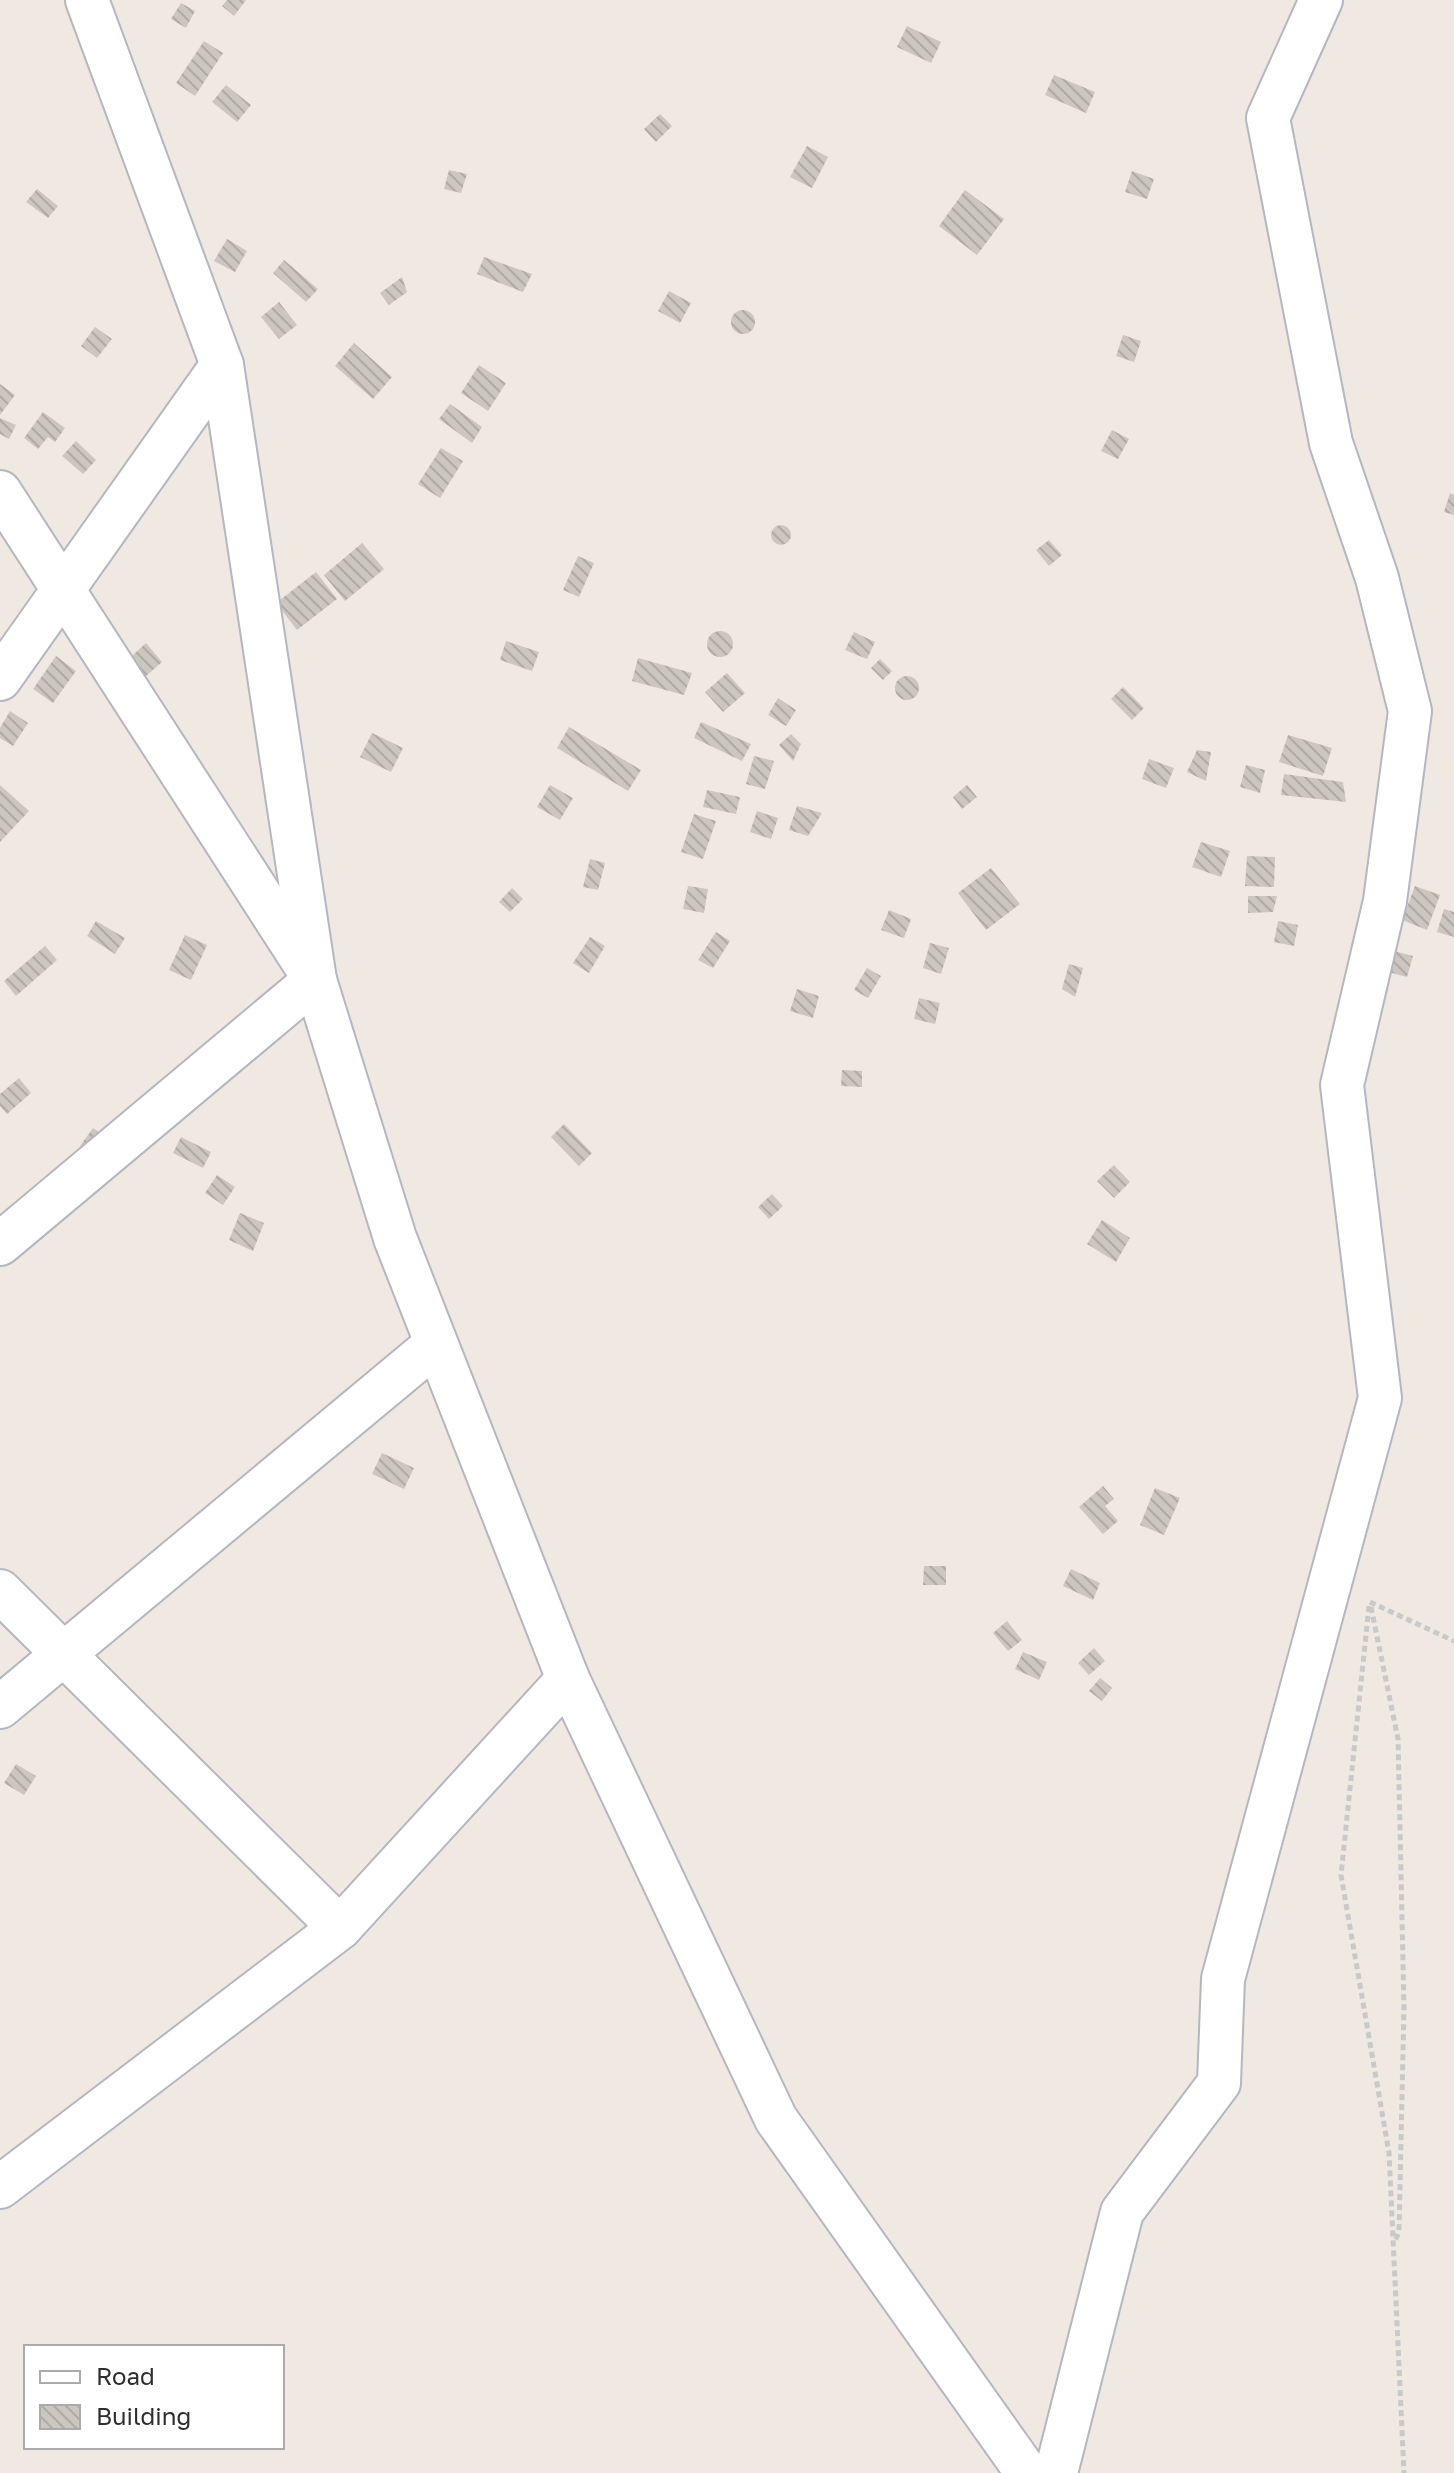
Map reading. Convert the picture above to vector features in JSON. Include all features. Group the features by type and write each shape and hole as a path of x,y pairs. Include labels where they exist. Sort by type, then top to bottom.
{"street":[{"path":"87,0 222,365 315,980 395,1238 568,1679 776,2119 1027,2473"},
{"path":"1056,2473 1122,2212 1219,2083 1223,1979 1380,1398 1342,1085 1385,901 1410,711 1377,578 1331,443 1268,118 1321,0"},
{"path":"0,679 222,365"},
{"path":"0,492 61,592 315,980"},
{"path":"0,1244 315,980"},
{"path":"0,1707 436,1344"},
{"path":"0,1591 340,1928"},
{"path":"0,2187 340,1928 568,1679"}],"path":[{"path":"1371,1586 1341,1875 1389,2153 1404,2473"},
{"path":"1370,1602 1454,1641"},
{"path":"1370,1602 1398,1739 1404,2007 1399,2232 1393,2244"}],"building":[{"path":"227,0 246,0 234,16 222,6"},
{"path":"181,3 195,11 186,28 171,19"},
{"path":"907,26 941,42 931,63 897,47"},
{"path":"204,41 223,53 195,96 176,83"},
{"path":"1054,75 1095,92 1086,113 1045,95"},
{"path":"226,85 251,105 237,122 212,102"},
{"path":"660,114 672,126 656,142 644,129"},
{"path":"807,146 828,157 812,188 790,177"},
{"path":"449,170 467,174 461,193 444,189"},
{"path":"1132,171 1154,179 1147,199 1125,192"},
{"path":"37,189 58,206 48,218 26,202"},
{"path":"965,190 1004,219 977,255 939,226"},
{"path":"227,239 247,251 235,272 214,261"},
{"path":"484,257 532,274 523,292 477,274"},
{"path":"284,260 318,289 306,302 273,273"},
{"path":"402,277 407,292 389,305 380,293"},
{"path":"669,291 691,303 680,323 658,311"},
{"path":"279,302 297,325 279,339 261,317"},
{"path":"743,310 751,314 755,322 751,330 743,334 735,330 731,322 735,314"},
{"path":"95,327 112,339 97,358 81,346"},
{"path":"1123,335 1141,341 1134,362 1116,356"},
{"path":"354,343 392,377 373,399 335,366"},
{"path":"479,365 506,383 488,411 461,393"},
{"path":"0,384 15,395 0,415"},
{"path":"450,404 482,427 472,443 439,419"},
{"path":"43,412 65,428 55,442 48,437 38,449 24,438"},
{"path":"0,418 16,425 9,439 0,434"},
{"path":"1112,430 1129,439 1118,459 1101,451"},
{"path":"76,441 96,460 83,474 62,456"},
{"path":"441,448 463,461 440,498 418,484"},
{"path":"1450,493 1454,495 1454,515 1444,512"},
{"path":"781,525 788,528 791,535 788,542 781,545 774,542 771,535 774,528"},
{"path":"1049,540 1062,555 1049,566 1036,550"},
{"path":"362,543 384,569 345,601 324,575"},
{"path":"578,556 594,563 579,597 563,590"},
{"path":"316,572 337,599 297,630 276,603"},
{"path":"720,631 729,635 733,644 729,653 720,657 711,653 707,644 711,635"},
{"path":"854,632 875,642 867,659 845,650"},
{"path":"506,641 539,652 532,671 500,660"},
{"path":"146,643 162,662 139,682 123,664"},
{"path":"56,656 76,671 53,703 33,689"},
{"path":"638,658 692,673 684,695 632,681"},
{"path":"880,659 892,671 883,680 871,668"},
{"path":"727,673 745,693 723,712 705,692"},
{"path":"907,676 918,683 919,688 912,699 907,700 896,693 895,688 902,677"},
{"path":"1123,687 1144,708 1132,720 1111,699"},
{"path":"778,698 796,710 786,726 768,715"},
{"path":"10,711 28,723 13,746 0,738 0,728"},
{"path":"701,722 751,744 742,761 694,738"},
{"path":"569,727 641,770 628,791 557,748"},
{"path":"372,733 403,748 391,772 360,757"},
{"path":"791,734 801,744 793,761 779,745"},
{"path":"1288,735 1332,748 1323,776 1279,762"},
{"path":"1197,750 1211,752 1206,781 1187,772"},
{"path":"754,756 774,761 765,789 746,784"},
{"path":"1149,759 1174,768 1166,788 1142,779"},
{"path":"1246,765 1265,770 1260,793 1240,787"},
{"path":"1284,774 1343,782 1346,802 1281,795"},
{"path":"0,785 29,811 0,842"},
{"path":"550,785 573,798 560,820 537,807"},
{"path":"967,785 977,797 962,809 953,797"},
{"path":"707,790 740,797 736,814 703,807"},
{"path":"797,806 822,813 808,836 789,830"},
{"path":"757,811 778,818 771,839 750,832"},
{"path":"694,814 716,821 703,859 681,852"},
{"path":"1201,842 1230,851 1221,877 1192,867"},
{"path":"1247,856 1275,857 1274,887 1245,886"},
{"path":"590,859 605,863 598,890 583,887"},
{"path":"991,868 1020,904 986,930 958,893"},
{"path":"688,886 708,889 704,913 683,909"},
{"path":"1415,886 1440,895 1427,930 1402,920"},
{"path":"512,888 523,899 510,912 499,902"},
{"path":"1248,896 1277,896 1273,912 1248,913"},
{"path":"1444,909 1454,912 1454,937 1437,932"},
{"path":"889,910 911,919 904,938 881,930"},
{"path":"96,921 125,938 115,954 87,936"},
{"path":"1278,921 1298,925 1294,946 1274,942"},
{"path":"716,932 730,941 713,968 698,960"},
{"path":"185,935 207,945 191,980 169,970"},
{"path":"590,937 605,946 589,973 573,963"},
{"path":"930,943 949,948 941,974 923,968"},
{"path":"45,946 57,960 16,996 4,981"},
{"path":"1394,951 1413,956 1407,977 1388,972"},
{"path":"1069,964 1083,968 1075,997 1062,989"},
{"path":"867,968 881,976 868,998 854,990"},
{"path":"797,989 819,996 813,1018 790,1011"},
{"path":"919,998 940,1003 935,1024 914,1019"},
{"path":"842,1070 862,1071 862,1087 841,1086"},
{"path":"19,1078 31,1093 7,1114 0,1106 0,1094"},
{"path":"564,1124 592,1153 579,1166 551,1137"},
{"path":"93,1128 109,1139 96,1157 80,1146"},
{"path":"181,1137 211,1152 203,1168 173,1153"},
{"path":"1114,1165 1130,1182 1114,1198 1097,1181"},
{"path":"217,1175 235,1187 223,1205 205,1193"},
{"path":"772,1194 783,1206 769,1219 758,1207"},
{"path":"240,1213 264,1223 253,1251 229,1240"},
{"path":"1102,1220 1130,1238 1116,1262 1087,1244"},
{"path":"382,1453 414,1468 404,1489 372,1474"},
{"path":"1103,1486 1114,1499 1105,1506 1118,1521 1103,1534 1079,1507"},
{"path":"1155,1488 1180,1498 1164,1535 1140,1525"},
{"path":"924,1566 946,1566 946,1585 923,1585"},
{"path":"1071,1569 1100,1583 1093,1600 1063,1586"},
{"path":"1007,1621 1022,1640 1008,1651 993,1633"},
{"path":"1094,1648 1105,1661 1089,1675 1078,1663"},
{"path":"1023,1652 1047,1662 1039,1680 1015,1669"},
{"path":"1100,1678 1112,1688 1102,1701 1089,1691"},
{"path":"16,1764 36,1776 24,1795 4,1783"}]}
